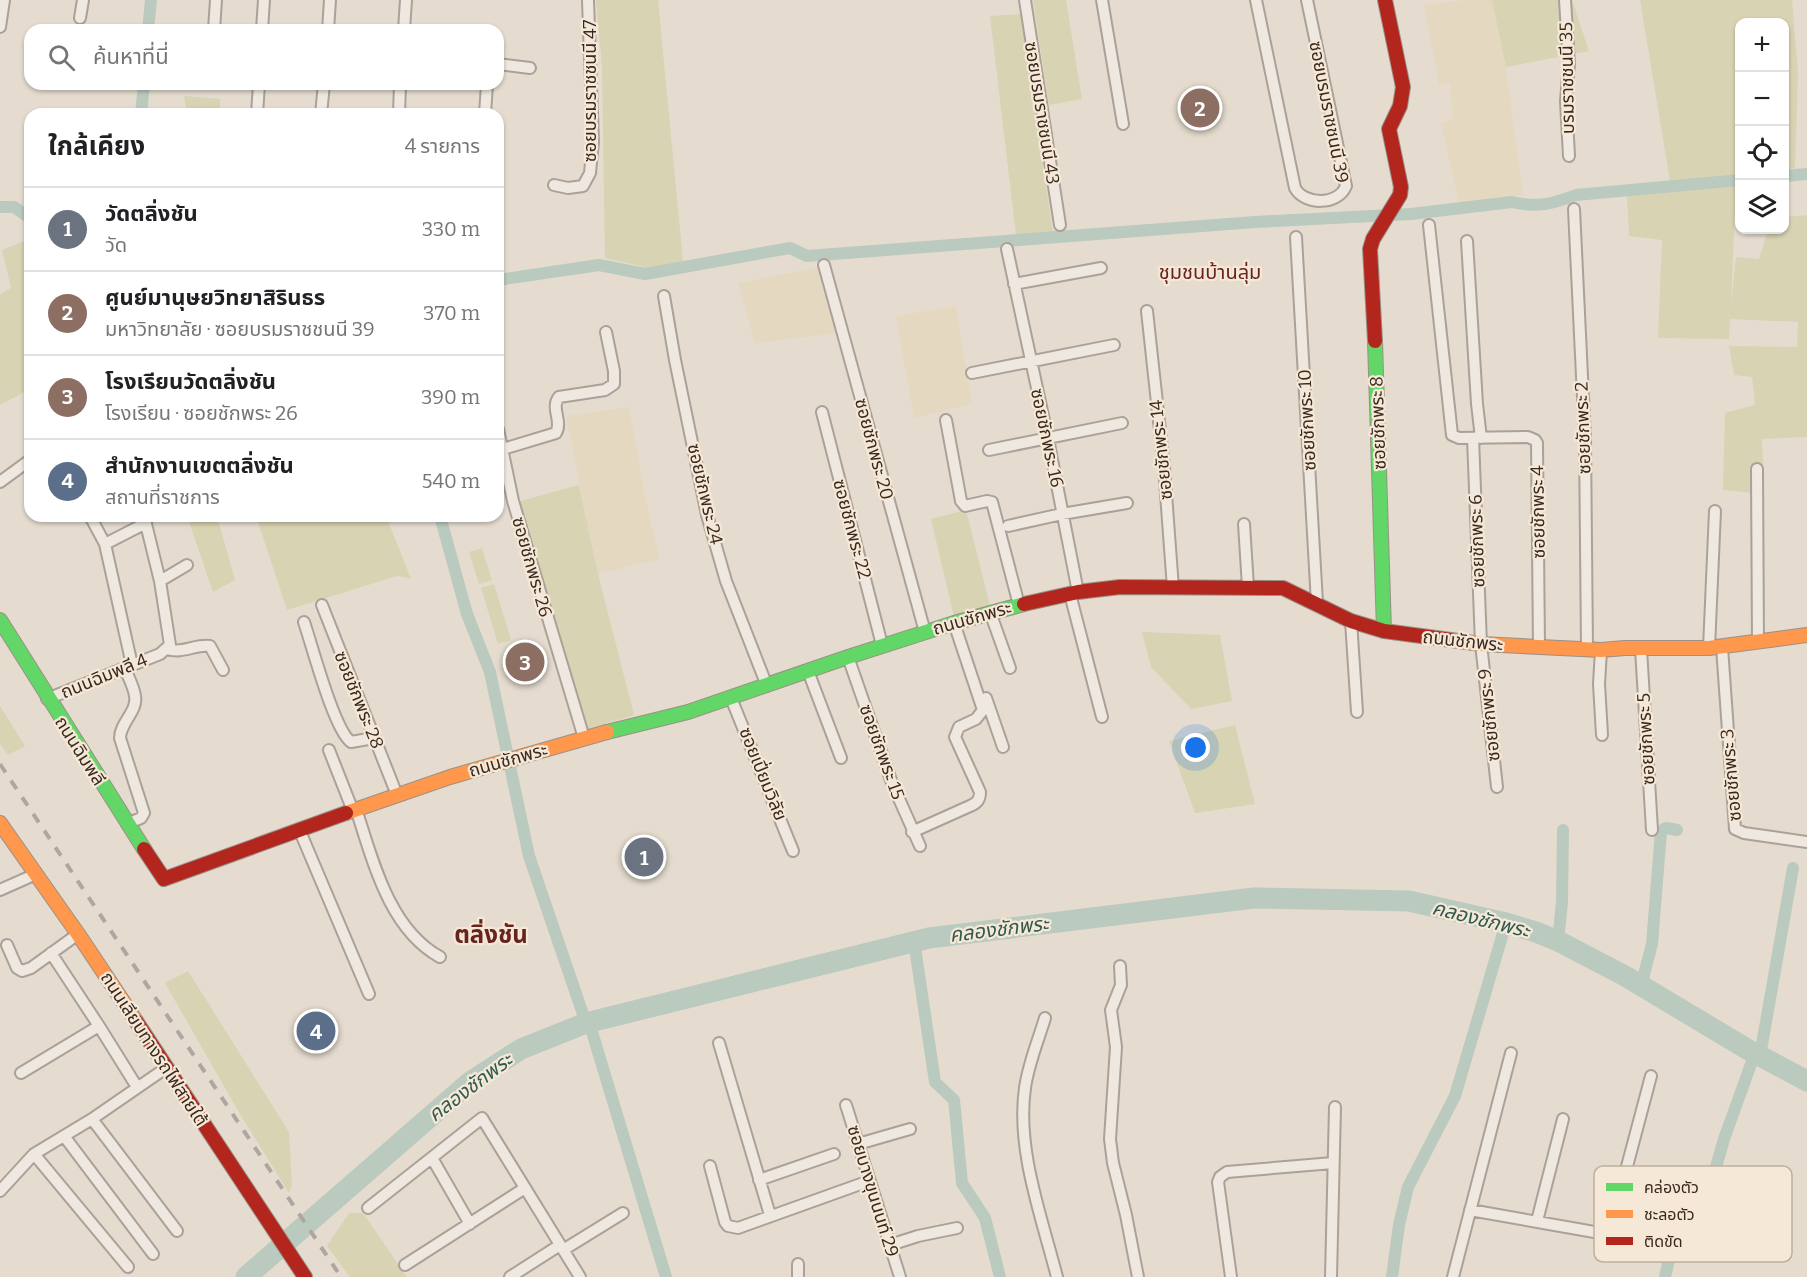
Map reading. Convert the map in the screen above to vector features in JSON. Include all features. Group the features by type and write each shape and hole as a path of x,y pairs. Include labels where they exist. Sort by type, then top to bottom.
{"street":[{"path":"0,27 4,0"},
{"path":"80,18 83,0"},
{"path":"214,24 216,0"},
{"path":"262,24 264,0"},
{"path":"328,24 330,0"},
{"path":"404,24 406,0"},
{"name":"ซอยบรมราชชนนี 47","path":"554,185 568,188 583,186 590,174 593,142 588,0"},
{"name":"ซอยบรมราชชนนี 43","path":"1025,0 1060,225"},
{"path":"1102,0 1123,124"},
{"name":"ซอยบรมราชชนนี 39","path":"1256,0 1294,188 1299,195 1317,201 1332,199 1340,195 1346,186 1307,0"},
{"name":"ซอยชักพระ 8","path":"1384,631 1376,355 1370,249 1400,195 1401,187 1389,129 1400,106 1403,87 1385,0"},
{"name":"บรมราชชนนี 35","path":"1565,0 1569,64 1566,101 1569,156"},
{"path":"504,65 530,68"},
{"path":"257,108 259,90"},
{"path":"322,108 323,90"},
{"path":"399,108 400,90"},
{"path":"485,108 487,90"},
{"name":"ซอยชักพระ 2","path":"1574,209 1594,649 1602,735"},
{"path":"1429,225 1450,430 1455,437 1477,438"},
{"name":"ซอยชักพระ 10","path":"1296,237 1317,603"},
{"name":"ซอยชักพระ 6","path":"1467,241 1477,404 1481,644"},
{"name":"ซอยชักพระ 16","path":"1007,249 1048,439 1074,593 1102,717"},
{"name":"ซอยชักพระ 20","path":"824,265 925,632"},
{"path":"1014,284 1101,268"},
{"name":"ซอยชักพระ 24","path":"664,296 707,515 726,581 767,686"},
{"name":"ซอยชักพระ 14","path":"1147,311 1164,467 1173,588"},
{"path":"504,449 556,433 559,426 555,405 559,397 605,390 613,386 615,377 606,332"},
{"path":"972,373 1114,345"},
{"name":"ซอยชักพระ 22","path":"822,412 882,645"},
{"path":"946,420 962,501 965,506 992,502 1019,605"},
{"path":"989,450 1122,423"},
{"name":"ซอยชักพระ 4","path":"1477,438 1528,437 1537,443 1539,647"},
{"name":"ซอยชักพระ 26","path":"504,454 513,501 584,738"},
{"path":"0,482 24,464"},
{"path":"1757,469 1758,642"},
{"path":"1008,526 1127,503"},
{"path":"1715,510 1716,648"},
{"path":"93,522 105,544 128,667 136,697 135,704 120,732 120,738 144,813 141,818 128,824"},
{"path":"105,544 140,522"},
{"path":"146,522 170,635 170,645 164,651"},
{"path":"1244,524 1248,587"},
{"path":"160,581 187,566"},
{"name":"ถนนชักพระ","path":"164,879 298,829 499,762 688,712 882,645 990,612 1074,593 1120,587 1283,588 1351,621 1384,631 1481,644 1594,649 1716,648 1807,636"},
{"name":"ซอยชักพระ 28","path":"322,605 397,795"},
{"path":"990,612 1010,668"},
{"name":"ถนนฉิมพลี","path":"0,620 164,879"},
{"path":"1351,621 1356,712"},
{"path":"304,622 335,716 345,738 351,742 374,738"},
{"path":"957,622 1003,747"},
{"path":"912,831 970,806 980,798 980,792 955,737 959,727 976,719 983,710 957,622"},
{"name":"ซอยชักพระ 9","path":"1481,644 1497,787"},
{"name":"ถนนฉิมพลี 4","path":"48,699 164,651 181,651 205,645 210,646 223,670"},
{"name":"ซอยชักพระ 3","path":"1716,648 1735,829 1744,833 1807,842"},
{"name":"ซอยชักพระ 5","path":"1641,649 1652,830"},
{"name":"ซอยชักพระ 15","path":"848,657 892,783 920,846"},
{"path":"808,671 841,758"},
{"name":"ซอยเปี่ยมวิลัย","path":"731,698 793,851"},
{"path":"329,750 355,810 377,873 403,923 426,949 440,957"},
{"name":"ถนนเลียบทางรถไฟสายใต้","path":"0,823 78,934 305,1277"},
{"path":"298,829 369,994"},
{"path":"0,890 36,874"},
{"path":"7,945 17,968 22,971 31,968 78,934"},
{"path":"51,953 137,1087"},
{"path":"1120,966 1119,993 1112,1010 1116,1047 1110,1139 1113,1163 1138,1277"},
{"path":"1045,1018 1025,1087 1023,1117 1025,1151 1057,1277"},
{"path":"21,1073 99,1026"},
{"path":"719,1043 770,1215"},
{"path":"1453,1277 1511,1053"},
{"path":"0,1191 34,1154 167,1070"},
{"path":"1626,1166 1651,1076"},
{"name":"ซอยบางขุนนนท์ 29","path":"846,1105 900,1277"},
{"path":"1331,1277 1335,1107"},
{"path":"368,1208 482,1118 580,1277"},
{"path":"92,1119 177,1231"},
{"path":"1537,1221 1563,1119"},
{"path":"858,1144 910,1129"},
{"path":"64,1136 153,1254"},
{"path":"34,1154 128,1267"},
{"path":"759,1180 834,1154"},
{"path":"432,1158 470,1224"},
{"path":"1231,1277 1218,1182 1220,1177 1227,1172 1333,1163"},
{"path":"710,1166 725,1222 728,1226 738,1228 869,1181"},
{"path":"405,1265 525,1188"},
{"path":"1470,1210 1594,1232"},
{"path":"510,1277 623,1213"},
{"path":"890,1245 918,1236 957,1228"},
{"path":"798,1264 798,1277"}],"shaded area":[{"path":"596,0 658,0 683,261 649,268 605,258 602,68"},
{"path":"1033,0 1066,0 1082,99 1049,105"},
{"path":"1466,0 1492,0 1506,68 1523,195 1459,203 1441,124 1453,118 1450,84 1439,85 1424,5"},
{"path":"1492,0 1572,0 1589,51 1506,67"},
{"path":"1640,0 1792,0 1798,72 1795,168 1789,169 1789,18 1735,18 1735,174 1670,181"},
{"path":"1021,14 1053,233 1016,235 990,16"},
{"path":"184,96 220,99 220,108 186,108"},
{"path":"1735,185 1731,304 1736,257 1759,259 1767,234 1789,234 1789,217 1807,215 1807,437 1762,439 1764,494 1723,490 1725,413 1755,405 1752,377 1734,375 1729,346 1797,347 1798,322 1730,319 1729,339 1658,338 1662,240 1629,236 1627,195"},
{"path":"24,241 24,392 0,405 0,294 11,288 2,250"},
{"path":"821,267 838,333 755,343 738,283"},
{"path":"956,306 972,404 914,418 896,316"},
{"path":"629,407 648,511 660,559 598,574 566,416"},
{"path":"579,485 598,574 634,715 587,730 517,502"},
{"path":"966,510 990,606 954,617 931,519"},
{"path":"189,522 219,522 235,580 213,592"},
{"path":"258,522 388,522 411,579 397,576 287,610"},
{"path":"482,548 492,580 479,584 469,552"},
{"path":"494,584 511,640 498,644 481,588"},
{"path":"1142,632 1220,635 1232,701 1191,709 1151,667"},
{"path":"0,706 25,746 8,755 0,744"},
{"path":"1235,725 1255,804 1195,813 1169,741"},
{"path":"188,971 289,1132 292,1185 289,1193 240,1114 165,983"},
{"path":"349,1213 363,1213 407,1277 350,1277 327,1246"}],"waterway":[{"path":"149,24 151,0"},
{"path":"142,108 143,90"},
{"path":"1789,176 1807,174"},
{"path":"504,279 599,265 645,274 790,248 807,256 1255,222 1411,214 1512,202 1529,205 1544,204 1576,195 1735,180"},
{"path":"0,207 14,207 24,214"},
{"path":"442,522 467,614 490,672 529,856 586,1023"},
{"path":"1641,986 1652,944 1661,831 1666,828 1677,830"},
{"path":"1558,941 1562,902 1563,830"},
{"path":"1760,1056 1793,868"},
{"name":"คลองชักพระ","path":"246,1277 470,1082 521,1049 586,1023 929,938 1254,898 1409,901 1506,923 1558,941 1625,976 1747,1049 1807,1081"},
{"path":"1392,1277 1399,1225 1408,1187 1455,1096 1506,923"},
{"path":"914,941 935,1082 954,1100 962,1183 985,1218 1000,1277"},
{"path":"589,1022 666,1277"},
{"path":"1716,1166 1755,1053"},
{"path":"1665,1277 1668,1262"}],"railway":[{"path":"0,764 341,1277"}],"traffic: fast":[{"path":"1375,341 1384,631"},
{"path":"607,732 688,712 848,657 954,623 1024,604"},
{"path":"0,620 144,849"}],"traffic: slow":[{"path":"1451,640 1481,644 1601,650 1709,648 1807,635"},
{"path":"346,813 450,777 607,732"},
{"path":"0,823 136,1021"}],"traffic: jam":[{"path":"1375,341 1370,249 1373,239 1400,195 1401,187 1389,129 1400,106 1403,87 1385,0"},
{"path":"1024,604 1078,592 1120,587 1283,588 1351,621 1384,631 1451,640"},
{"path":"144,849 164,879 346,813"},
{"path":"136,1021 305,1277"}],"place":[{"name":"ศูนย์มานุษยวิทยาสิรินธร","path":"1200,108"},
{"name":"โรงเรียนวัดตลิ่งชัน","path":"525,662"},
{"name":"วัดตลิ่งชัน","path":"644,857"},
{"name":"สำนักงานเขตตลิ่งชัน","path":"316,1031"}],"district":[{"name":"ชุมชนบ้านลุ่ม","path":"1210,272"},
{"name":"ตลิ่งชัน","path":"491,935"}]}
